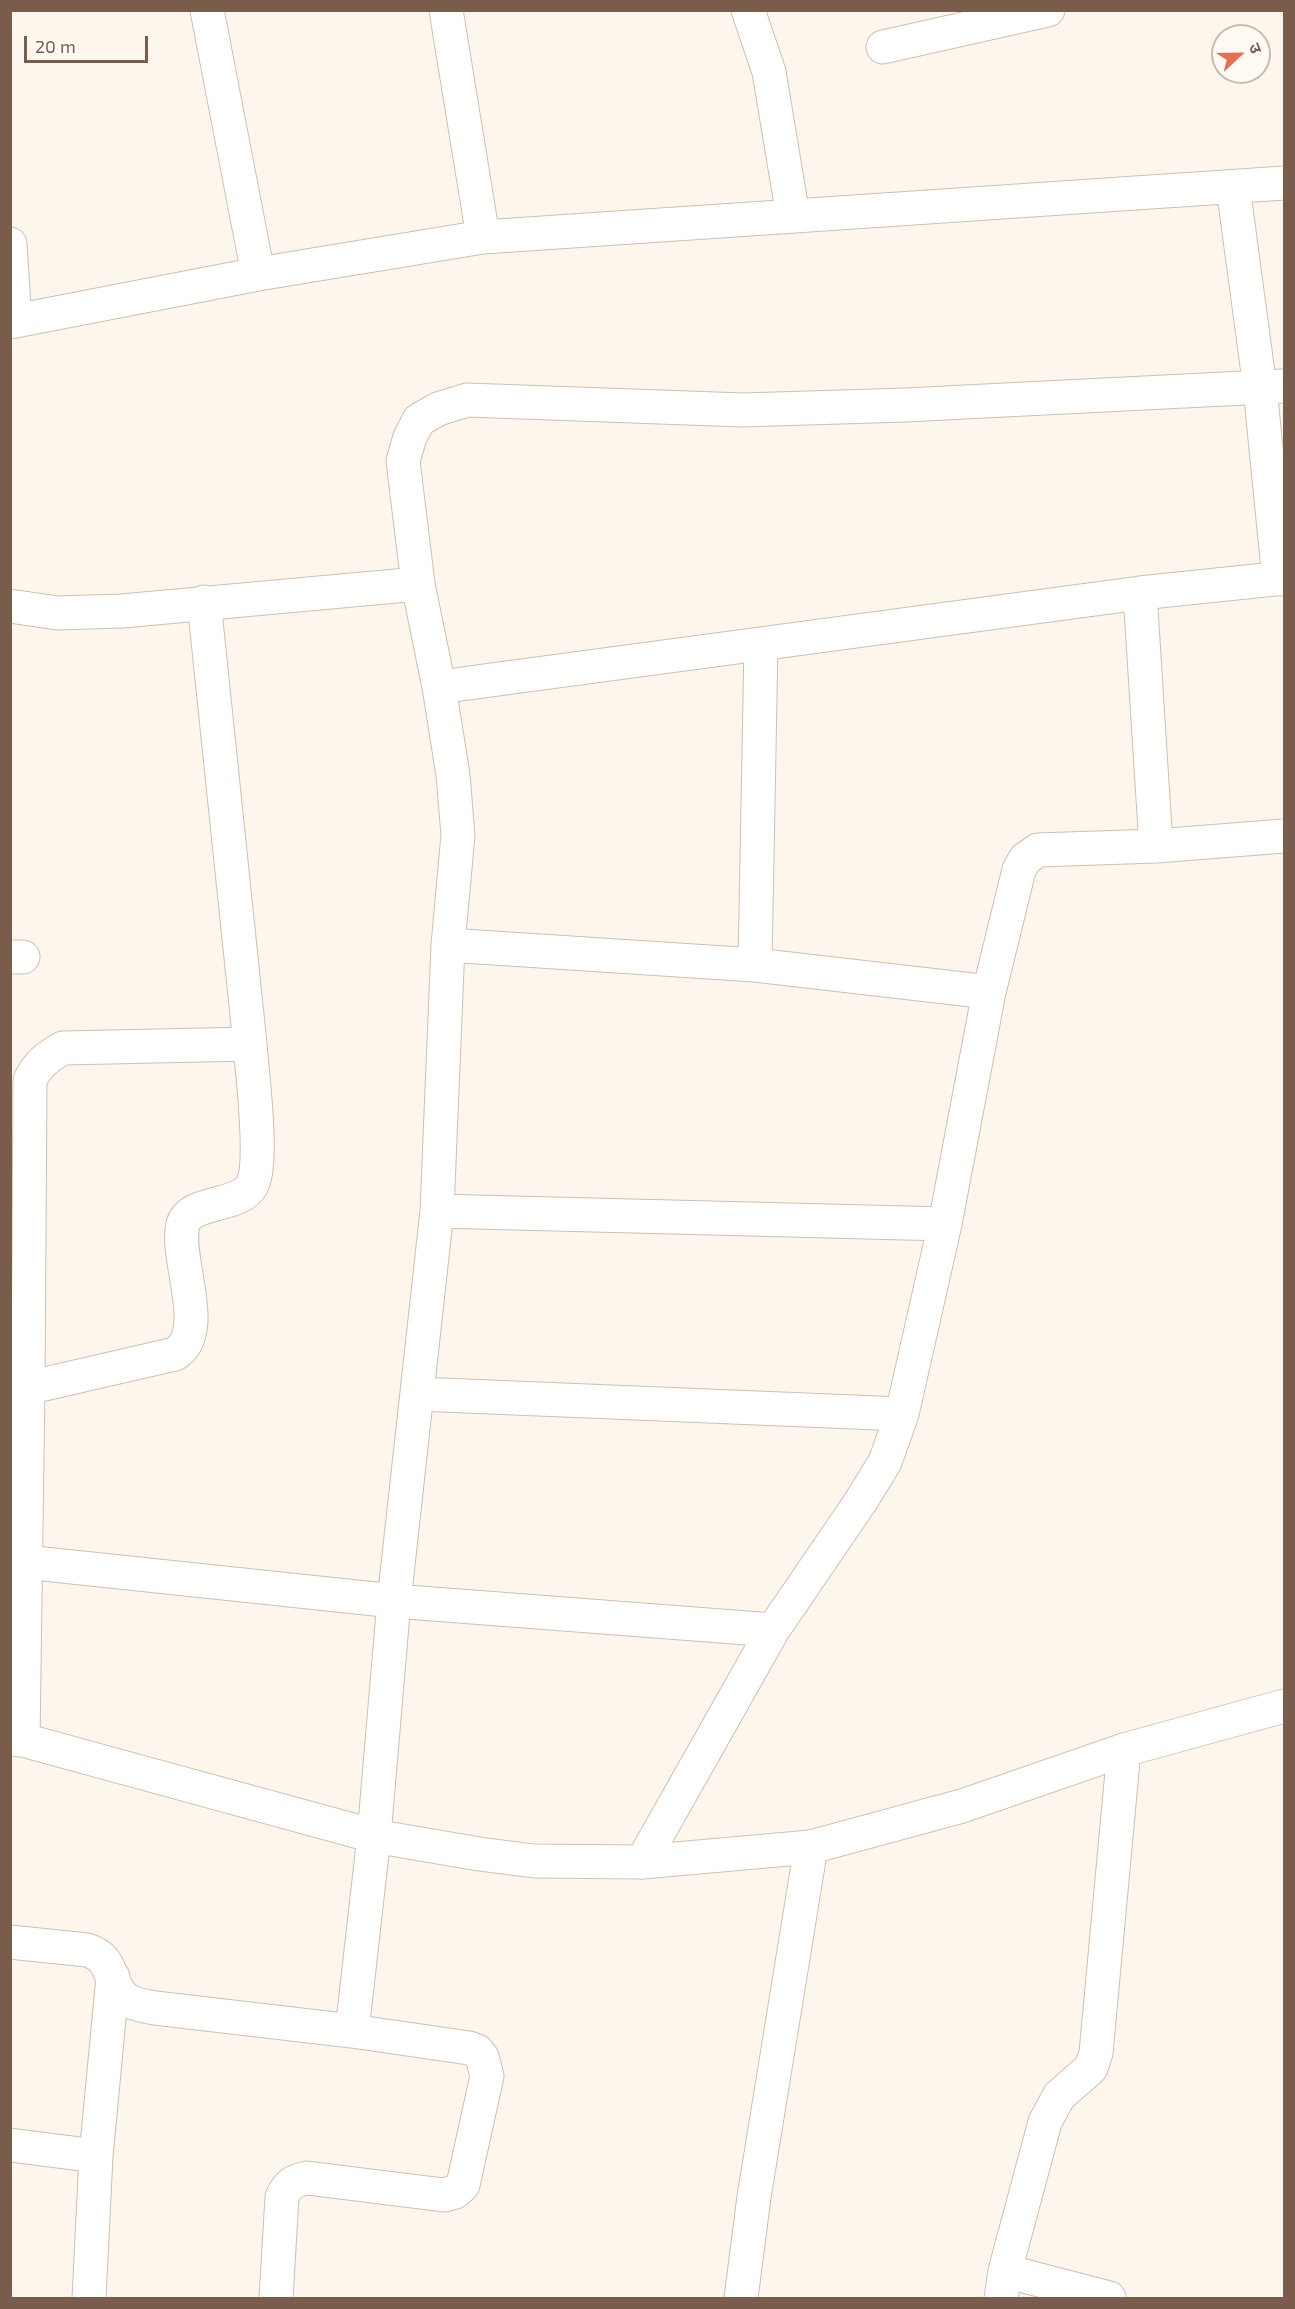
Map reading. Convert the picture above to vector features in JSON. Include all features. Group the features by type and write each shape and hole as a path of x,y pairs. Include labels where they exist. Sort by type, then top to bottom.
{"street":[{"path":"207,10 258,274"},
{"path":"446,10 483,237"},
{"path":"748,10 769,72 793,216"},
{"path":"883,47 1048,10"},
{"path":"10,244 13,321 258,274 483,237 1284,183"},
{"path":"439,687 1140,593 1282,578 1272,387 1233,187"},
{"path":"352,2031 374,1836 394,1601 436,1211 448,945 458,835 453,775 439,687 418,584 403,461 410,437 419,420 438,409 467,400 743,410 905,405 1272,387"},
{"path":"10,606 57,613 122,611 418,584"},
{"path":"1140,593 1156,846"},
{"path":"19,1390 175,1354 185,1348 191,1317 182,1237 184,1221 192,1212 244,1195 252,1185 256,1171 256,1112 250,1044 204,602"},
{"path":"755,965 761,644"},
{"path":"642,1862 773,1630 885,1462 902,1414 945,1224 989,992 1019,870 1025,859 1038,850 1156,846 1284,836"},
{"path":"448,945 755,965 989,992"},
{"path":"250,1044 63,1048 46,1058 35,1070 30,1080 19,1390 25,1562 17,1740 374,1836 534,1861 642,1862 811,1847 962,1806 1124,1750 1284,1706"},
{"path":"436,1211 945,1224"},
{"path":"418,1394 902,1414"},
{"path":"25,1562 394,1601 773,1630"},
{"path":"1109,2298 1003,2285 1045,2122 1059,2097 1091,2068 1096,2053 1124,1750"},
{"path":"741,2298 754,2197 811,1847"},
{"path":"10,1942 97,1953 106,1961 125,1999 134,2003 155,2008 352,2031 477,2051 482,2057 487,2076 463,2185 455,2192 444,2195 307,2178 295,2180 288,2186 282,2198 276,2298"},
{"path":"89,2298 96,2156 113,1977"},
{"path":"10,2145 96,2156"}]}
